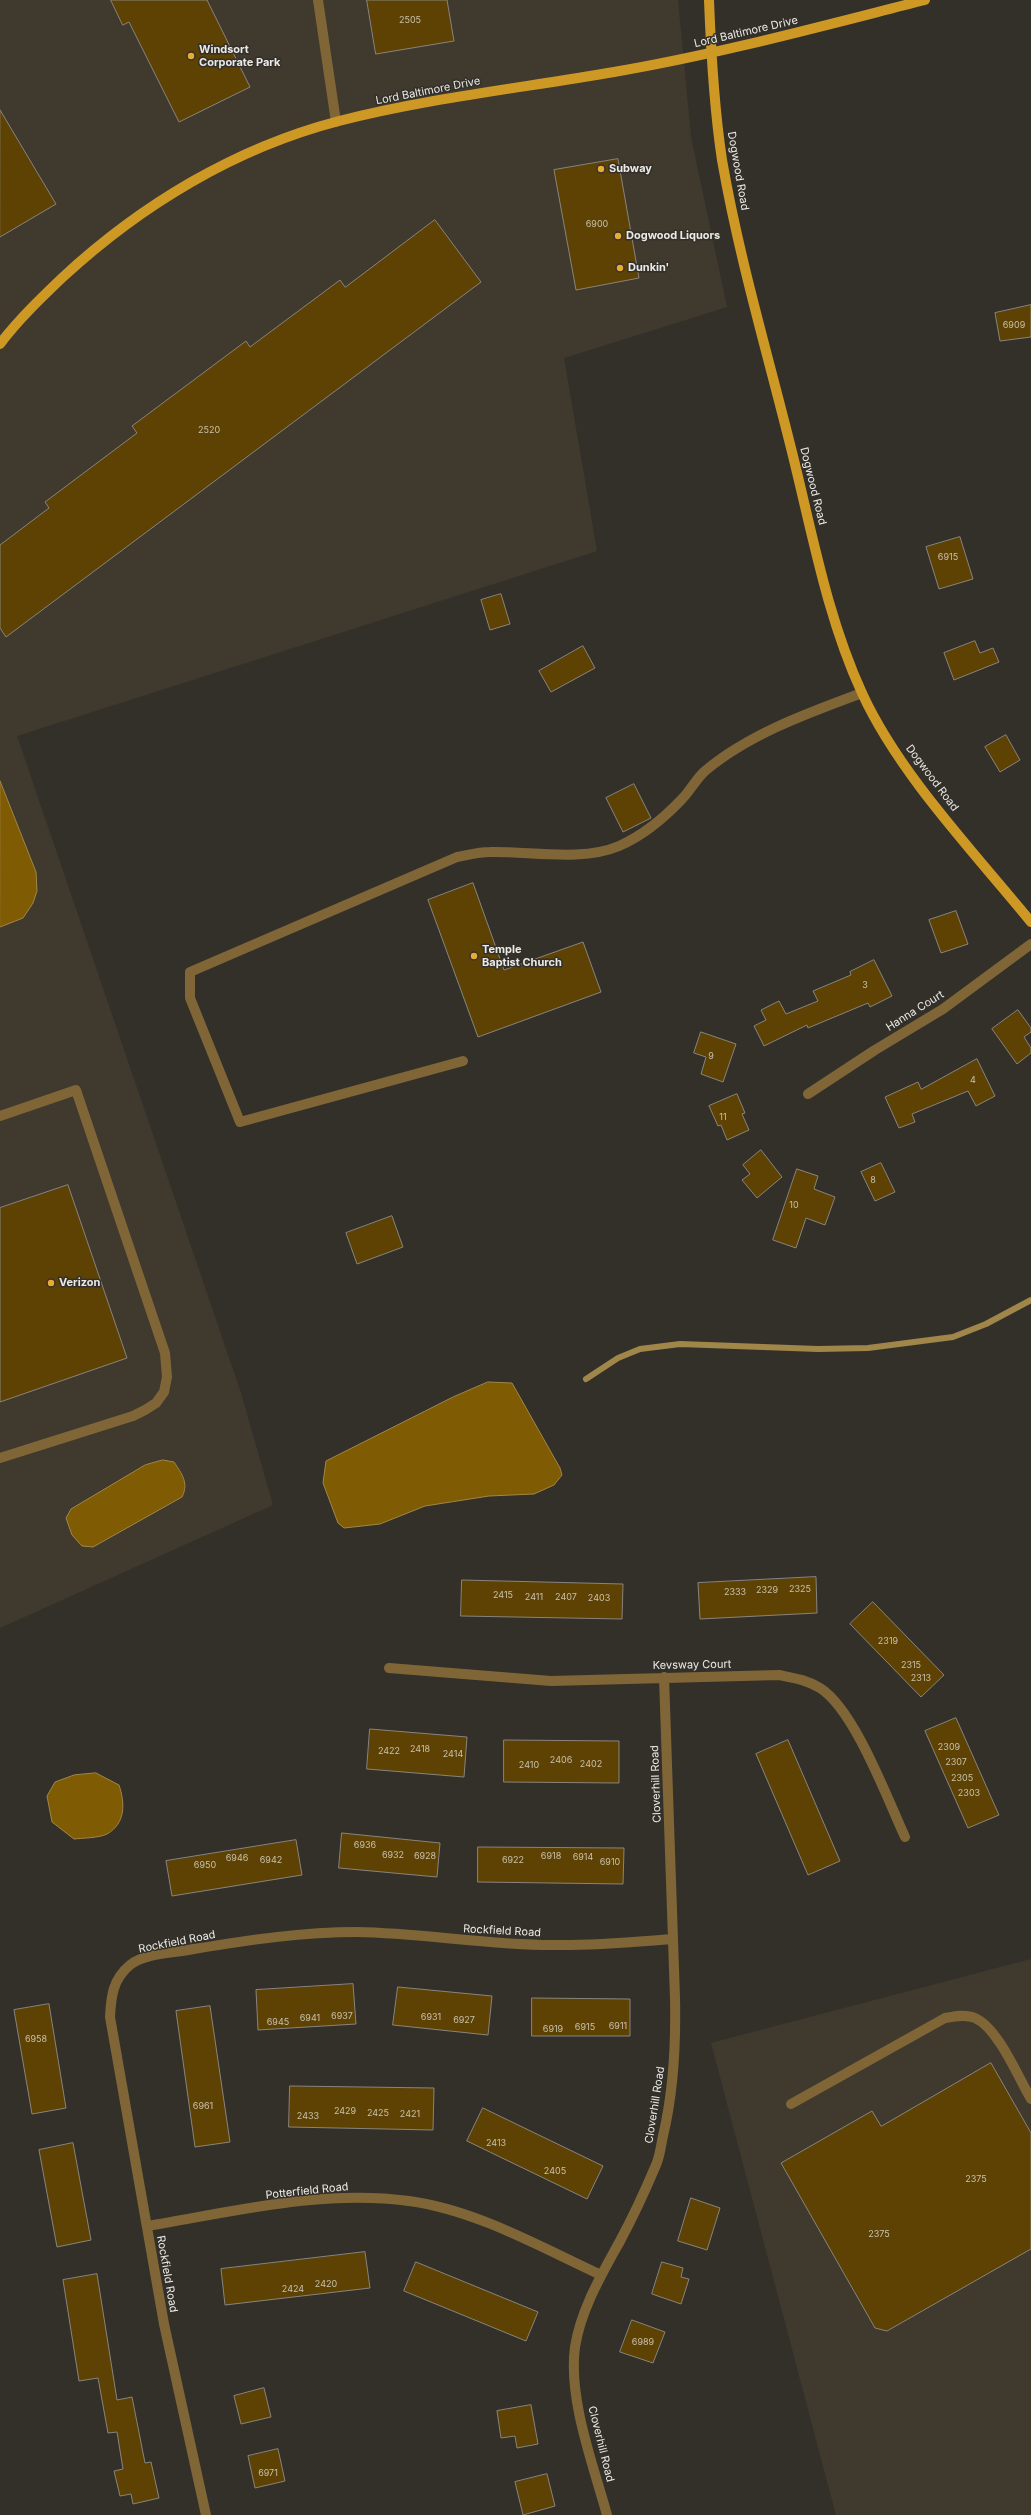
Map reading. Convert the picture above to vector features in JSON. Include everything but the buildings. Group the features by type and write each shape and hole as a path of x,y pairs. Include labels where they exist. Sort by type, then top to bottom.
{"main road":[{"name":"Dogwood Road","path":"709,0 711,54 722,159 737,231 824,579 843,645 862,693 886,737 923,789 1031,922"},
{"name":"Lord Baltimore Drive","path":"1,340 43,296 92,250 153,205 214,169 270,145 336,122 414,104 613,72 711,54 926,0"}],"street":[{"path":"318,0 336,122"},
{"path":"462,1060 240,1122 190,998 190,972 457,857 489,852 560,854 593,852 618,846 642,833 662,817 682,800 704,772 733,752 813,711 862,693"},
{"name":"Hanna Court","path":"808,1094 875,1050 943,1009 1031,944"},
{"path":"0,1116 76,1090 165,1353 167,1377 164,1392 156,1402 139,1413 0,1458"},
{"name":"Kevsway Court","path":"389,1668 551,1681 779,1675 801,1679 820,1688 838,1702 852,1726 905,1837"},
{"name":"Cloverhill Road","path":"607,2515 581,2418 575,2379 575,2347 584,2316 601,2275 621,2240 657,2163 672,2087 676,2041 664,1677"},
{"name":"Rockfield Road","path":"206,2515 164,2324 110,2017 113,1987 119,1975 131,1964 151,1957 266,1937 310,1933 359,1932 503,1944 553,1945 673,1939"},
{"path":"791,2104 945,2018 960,2015 975,2018 990,2028 1031,2099"},
{"name":"Potterfield Road","path":"147,2226 335,2198 409,2201 450,2210 493,2226 601,2275"}],"shaded area":[{"path":"0,0 678,0 691,137 727,307 564,358 597,551 17,736 241,1393 273,1505 0,1628"},
{"path":"0,781 36,872 37,891 33,903 23,918 0,927"},
{"path":"488,1382 512,1383 560,1468 562,1475 554,1485 534,1494 489,1496 425,1506 380,1524 344,1528 338,1523 323,1483 326,1461 453,1397"},
{"path":"163,1460 174,1462 182,1475 185,1487 182,1497 93,1547 82,1546 72,1535 66,1518 71,1509 145,1465"},
{"path":"96,1773 119,1785 123,1806 121,1818 118,1824 107,1834 74,1839 52,1822 47,1796 55,1782 74,1775"},
{"path":"1031,1959 1031,2515 836,2515 711,2043"}],"waterway":[{"path":"586,1379 618,1358 640,1349 680,1344 818,1349 868,1348 953,1337 986,1324 1031,1300"}],"place":[{"name":"Windsort Corporate Park","path":"191,56"},
{"name":"Subway","path":"601,169"},
{"name":"Dogwood Liquors","path":"618,236"},
{"name":"Dunkin'","path":"620,268"},
{"name":"Temple Baptist Church","path":"474,956"},
{"name":"Verizon","path":"51,1283"}]}
